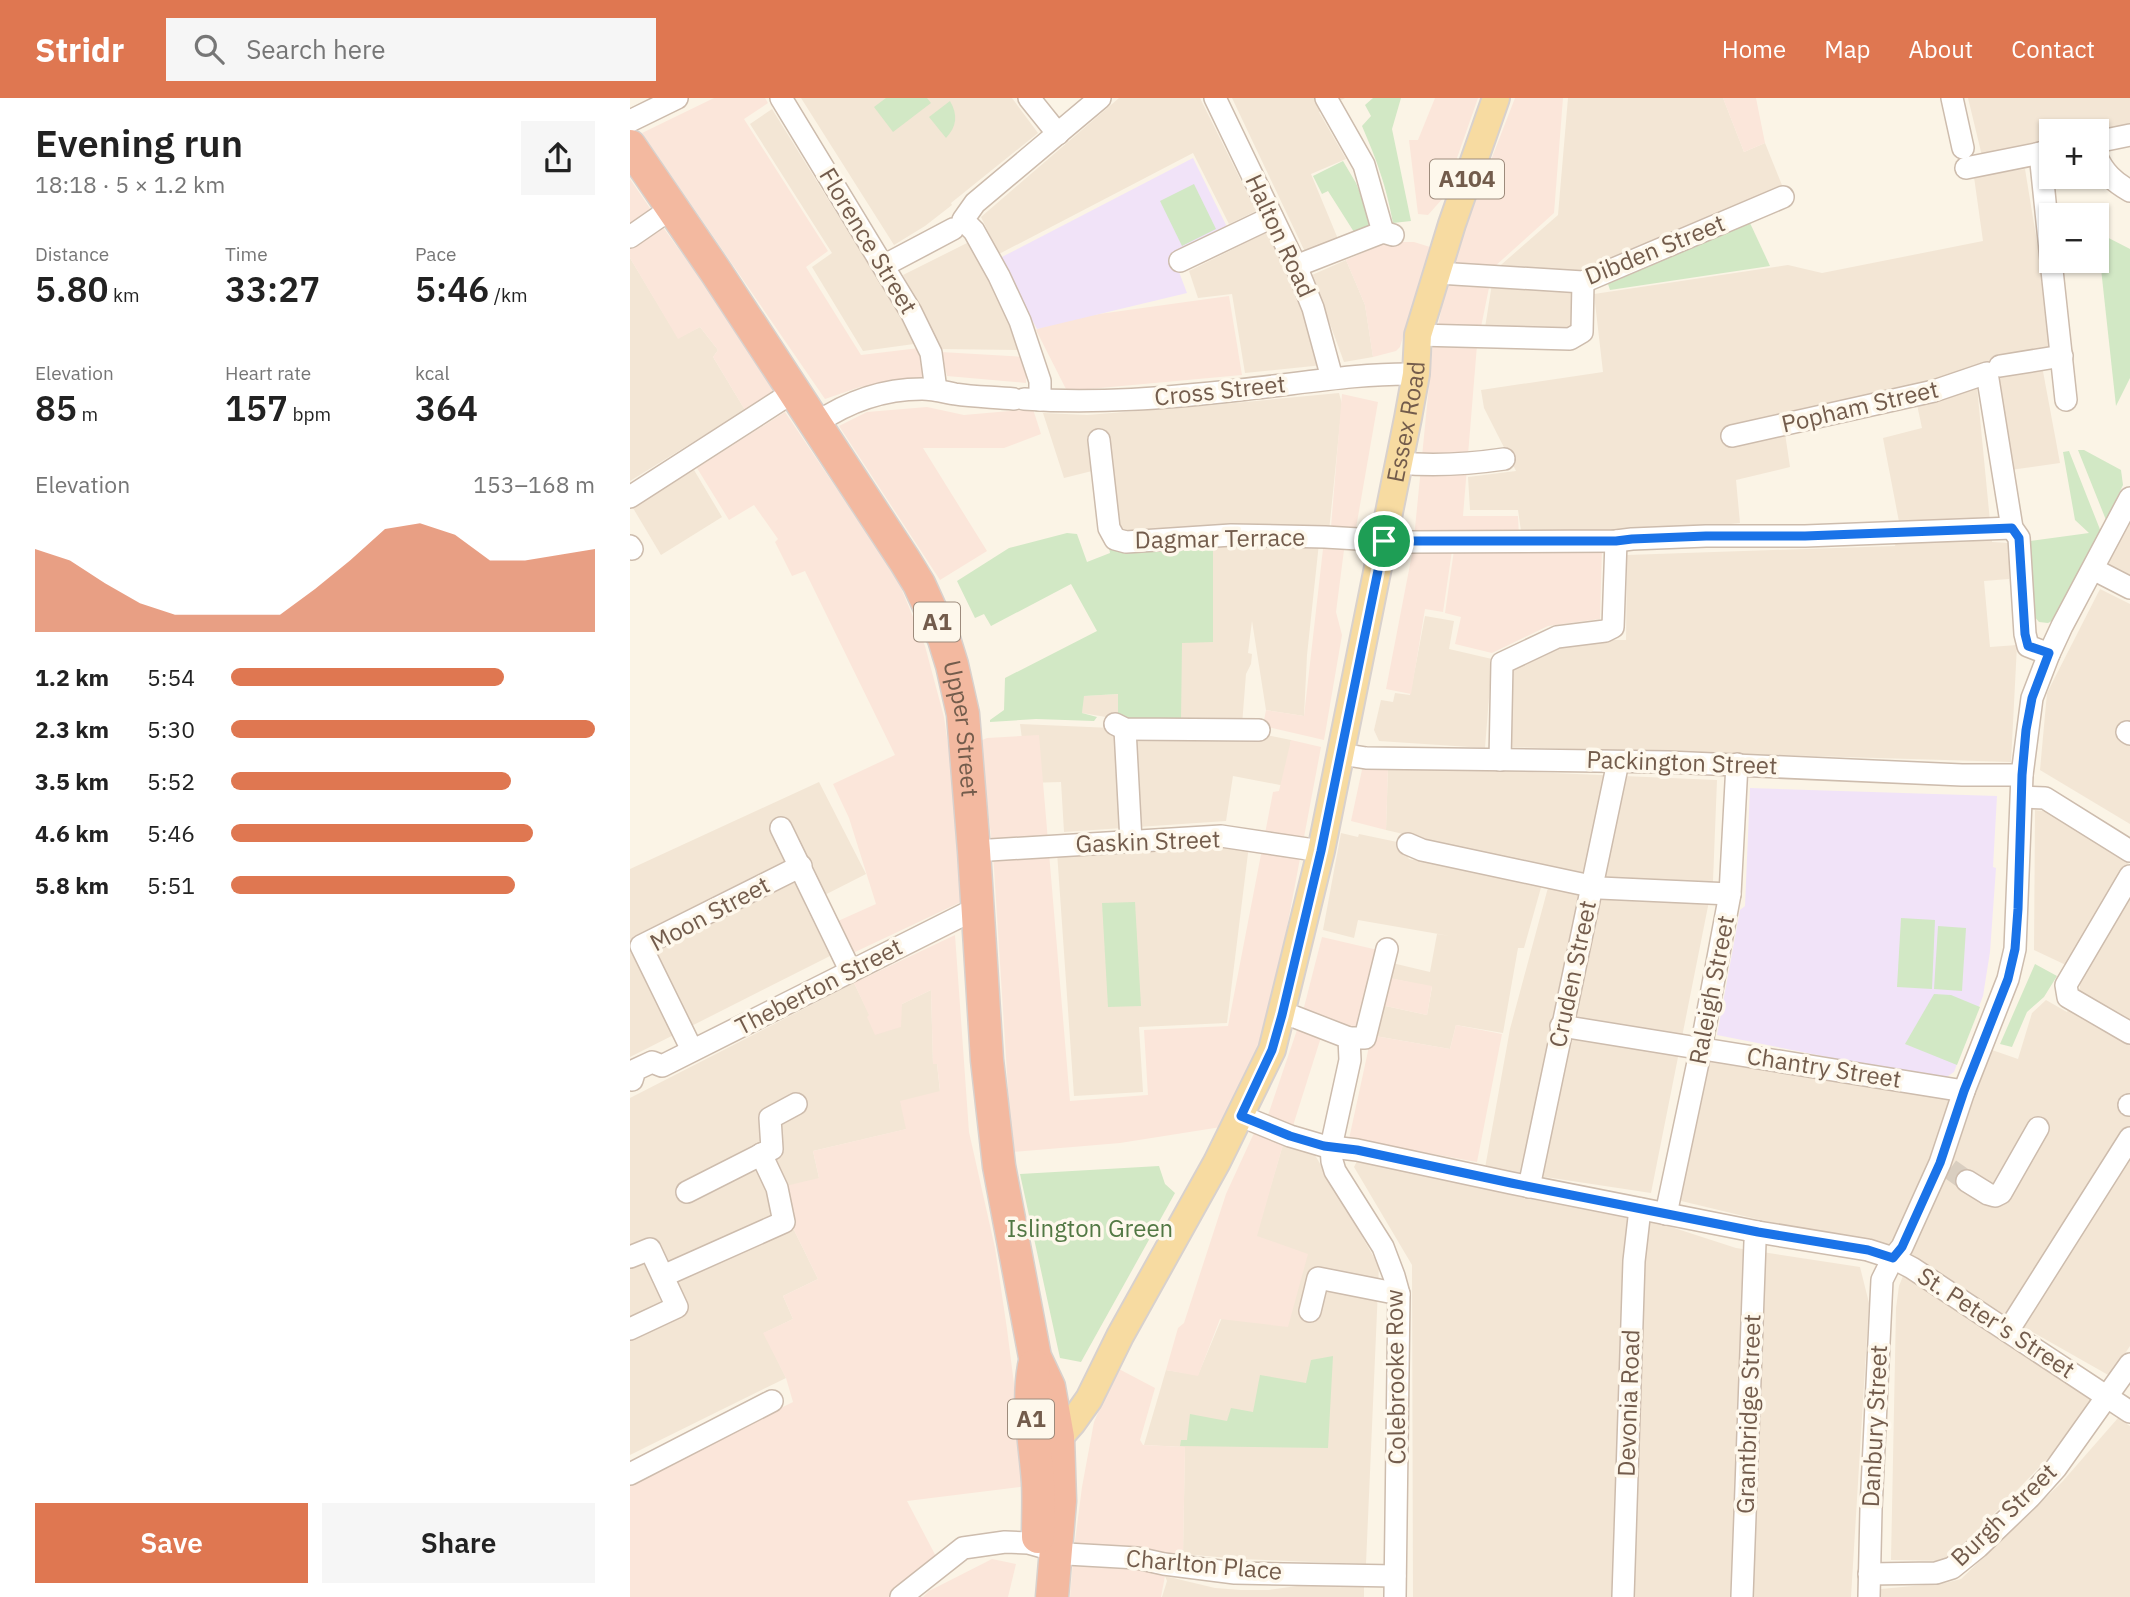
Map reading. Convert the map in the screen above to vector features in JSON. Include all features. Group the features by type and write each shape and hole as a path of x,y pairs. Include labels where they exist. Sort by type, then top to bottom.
{"highway":[{"name":"Upper Street","path":"630,146 743,312 912,572 944,639 952,665 962,714 987,1060 999,1166 1035,1357 1049,1387 1058,1437 1060,1502 1032,1597"},
{"name":"Upper Street","path":"1035,1357 1030,1389 1032,1434 1052,1597"}],"main road":[{"name":"Essex Road","path":"1241,1116 1272,1050 1321,851 1416,374 1418,335 1452,224 1496,98"},
{"name":"A104","path":"1038,1480 1048,1450 1072,1423 1088,1399 1241,1116"}],"street":[{"path":"630,121 677,98"},
{"name":"Florence Street","path":"781,98 885,265 926,342 932,359 936,390"},
{"path":"1029,98 1058,134"},
{"path":"885,265 958,224 975,203 1100,98"},
{"name":"Halton Road","path":"1215,98 1296,266 1313,309 1332,378"},
{"path":"1296,266 1388,234 1364,165 1325,98"},
{"path":"1952,98 1964,158 2039,153"},
{"path":"2109,139 2130,135"},
{"path":"2109,177 2130,191"},
{"name":"Dibden Street","path":"1438,273 1583,282 1783,197"},
{"path":"630,237 672,208"},
{"path":"1180,261 1272,218"},
{"path":"958,224 974,231 1020,321 1040,381 1026,399"},
{"path":"2052,273 2066,400"},
{"path":"1418,335 1570,339 1582,332 1583,282"},
{"name":"Popham Street","path":"1732,436 1934,391 1994,369 2062,356"},
{"path":"1994,369 2012,528 2019,538 2025,634 2028,646 2049,653"},
{"name":"Cross Street","path":"815,424 864,399 904,390 1095,402 1240,390 1377,374 1416,374"},
{"path":"632,490 793,392"},
{"name":"Dagmar Terrace","path":"1095,402 1109,528 1115,539 1126,542 1231,535 1384,541"},
{"path":"1399,463 1485,462 1504,459"},
{"name":"Danbury Street","path":"1869,1597 1882,1280 1893,1258 1952,1171 1964,1091 2002,999 2015,949 2022,775 2032,698 2049,653 2130,498"},
{"path":"1384,541 1616,541 1694,536 1805,536 2012,528"},
{"path":"1500,760 1502,663 1558,636 1605,631 1613,627 1616,541"},
{"path":"2094,569 2130,589"},
{"path":"1132,841 1120,726 1259,730"},
{"name":"Packington Street","path":"1341,754 1366,758 1737,764 1962,775 2022,775"},
{"name":"Cruden Street","path":"1528,1187 1618,762"},
{"name":"Raleigh Street","path":"1666,1214 1730,894 1737,764"},
{"path":"2022,797 2046,798 2130,850"},
{"path":"781,828 850,970"},
{"name":"Gaskin Street","path":"974,851 1221,836 1321,851"},
{"path":"1417,851 1592,886 1730,894"},
{"name":"Moon Street","path":"692,1050 641,946 801,866"},
{"path":"2130,876 2066,985 2068,997 2130,1033"},
{"name":"Theberton Street","path":"631,1081 635,1070 652,1062 662,1066 977,908"},
{"name":"Colebrooke Row","path":"1387,949 1350,1060 1331,1147 1335,1171 1383,1247 1399,1294 1395,1597"},
{"path":"1282,1015 1296,1017 1357,1038"},
{"name":"Chantry Street","path":"1561,1026 1964,1091"},
{"path":"687,1192 772,1149 769,1118 796,1104"},
{"name":"St. Peter's Street","path":"1241,1116 1290,1136 1331,1147 1357,1150 1758,1232 1868,1250 1893,1258 2130,1412"},
{"path":"1952,1171 1988,1194 1996,1196 2001,1193 2038,1128"},
{"path":"2008,1331 2130,1138"},
{"path":"663,1276 784,1222 778,1188 761,1154"},
{"name":"Devonia Road","path":"1623,1597 1634,1261 1640,1209"},
{"name":"Grantbridge Street","path":"1742,1597 1755,1241 1758,1232"},
{"path":"630,1257 650,1249 677,1307 630,1329"},
{"path":"1310,1311 1318,1278 1399,1294"},
{"name":"Burgh Street","path":"1870,1574 1936,1573 1952,1568 1978,1547 2056,1468 2130,1364"},
{"path":"630,1474 772,1401"},
{"name":"Charlton Place","path":"901,1597 963,1548 1004,1542 1068,1554 1138,1558 1235,1573 1395,1576"}],"shaded area":[{"path":"714,98 765,98 768,103 744,119 828,251 806,267 861,355 919,348 924,377 860,387 825,399 642,133"},
{"path":"801,98 1012,98 1038,133 925,226 894,245"},
{"path":"1119,98 1200,98 1256,211 1229,224 1193,153 999,254 981,217"},
{"path":"1232,98 1345,98 1319,112 1346,159 1311,174 1338,239 1306,254"},
{"path":"1435,98 1478,98 1443,198 1428,215 1418,214 1409,140 1418,140"},
{"path":"1515,98 1563,98 1554,213 1493,268 1480,332 1437,331 1450,266"},
{"path":"1568,98 1723,98 1744,152 1765,143 1788,200 1581,288 1581,331 1484,334 1494,271 1558,215"},
{"path":"1723,98 1756,98 1765,143 1744,152"},
{"path":"1968,98 2130,98 2130,125 2109,129 2109,119 2039,119 2039,144 1982,156"},
{"path":"772,109 896,309 914,344 863,351 812,267 832,253 750,124"},
{"path":"1193,158 1228,229 1173,256 1187,293 1037,329 998,259"},
{"path":"2025,169 2039,254 2039,273 2042,273 2054,346 1970,375 1782,413 1790,467 1736,480 1740,523 1613,537 1522,538 1518,510 1470,510 1468,477 1516,471 1484,408 1481,390 1603,372 1594,294 1788,265 1822,273 1983,241 1974,177"},
{"path":"630,179 754,353 774,393 745,410 713,357 718,350 700,327 678,339 630,258"},
{"path":"1268,232 1308,305 1323,365 1245,373 1232,294 1198,298 1189,271"},
{"path":"973,240 1022,350 939,349 903,275"},
{"path":"1388,242 1414,242 1430,247 1400,347 1396,351 1373,357 1365,305 1346,260"},
{"path":"630,258 678,338 700,327 718,350 713,357 745,410 630,481"},
{"path":"1346,260 1365,305 1373,357 1344,362 1312,275"},
{"path":"1229,296 1242,375 1067,391 1036,330 1056,320"},
{"path":"1433,344 1477,345 1463,516 1518,516 1519,537 1454,537 1443,612 1425,609 1411,694 1386,689 1413,549"},
{"path":"941,352 1026,357 1026,383 947,376"},
{"path":"2022,366 2042,366 2060,463 2010,470 1997,377"},
{"path":"1977,387 1992,542 2009,543 2009,579 1984,581 1990,647 2017,645 2011,762 1506,747 1509,661 1580,640 1626,640 1627,555 1895,546 1900,527 1883,438 1922,428 1916,400"},
{"path":"1339,393 1342,404 1329,531 1131,537 1114,526 1108,467 1064,478 1043,413 1087,415"},
{"path":"1342,394 1378,402 1356,528 1331,527"},
{"path":"927,407 964,415 1033,409 1041,434 1004,448 923,448 987,551 940,580 839,426 867,412"},
{"path":"785,412 897,578 925,646 944,717 957,806 963,901 853,953 838,921 876,904 849,818 833,784 895,755 805,571 792,576 775,542 778,539 754,505 729,520 697,468"},
{"path":"694,470 722,517 661,555 633,508"},
{"path":"2130,515 2130,584 2102,564"},
{"path":"1213,541 1319,543 1307,655 1304,716 1266,710 1252,621 1248,653 1252,654 1246,674 1242,725 1251,732 1291,740 1285,786 1233,776 1226,821 1064,832 1061,782 1028,783 1020,724 1112,728 1180,639"},
{"path":"1602,548 1600,619 1548,626 1492,653 1455,644 1461,617 1445,613 1454,550"},
{"path":"1323,549 1344,550 1336,612 1342,635 1324,740 1263,726 1266,710 1304,716"},
{"path":"2100,589 2130,604 2130,824 2040,770 2047,693"},
{"path":"1425,616 1454,621 1449,649 1492,659 1485,748 1379,741 1374,730 1381,700 1393,702 1395,693 1410,695"},
{"path":"1119,694 1118,719 1082,713 1083,696"},
{"path":"1039,735 1070,1101 1148,1095 1144,1030 1228,1026 1273,792 1279,791 1291,740 1321,747 1269,1023 1221,1127 1120,1143 1012,1152 993,853 980,741 987,738"},
{"path":"1363,765 1388,766 1386,830 1351,821"},
{"path":"1388,766 1717,780 1713,881 1651,1193 1485,1168 1510,1029 1553,869 1386,830"},
{"path":"819,782 866,874 805,905 830,956 630,1057 630,869"},
{"path":"1750,788 1997,796 1993,867 1996,868 1990,952 1983,996 1954,1072 1945,1078 1717,1035 1740,910 1745,906"},
{"path":"2035,810 2050,812 2130,861 2068,966 2034,950"},
{"path":"1341,833 1402,843 1401,846 1409,859 1542,884 1524,948 1518,948 1503,1033 1456,1025 1450,1049 1375,1036 1381,1005 1427,1015 1432,987 1384,977 1388,962 1430,972 1437,934 1450,936 1358,920 1354,938 1323,930"},
{"path":"1250,837 1227,1023 1139,1027 1143,1092 1074,1096 1057,852"},
{"path":"2130,895 2130,1346 2110,1376 1902,1258 1992,1050 2018,1059 2032,1013 2046,1000 2067,1012 2080,988 2080,981"},
{"path":"955,935 969,1132 995,1248 1027,1486 907,1501 940,1564 905,1589 888,1597 630,1597 630,1482 793,1402 786,1378 763,1333 793,1319 783,1296 818,1279 794,1230 784,1222 777,1188 819,1178 813,1151 906,1129 900,1101 940,1091 937,1064 933,1064 931,990 902,1004 901,1027 875,1035 854,983"},
{"path":"1322,937 1382,951 1364,1032 1302,1015"},
{"path":"1384,977 1432,986 1427,1015 1381,1005 1375,1036 1450,1049 1456,1025 1502,1034 1477,1162 1349,1139"},
{"path":"854,983 870,1016 931,990 933,1063 937,1064 940,1092 907,1129 813,1151 819,1178 784,1222 794,1230 818,1279 783,1296 793,1319 764,1333 786,1378 630,1455 630,1098"},
{"path":"1298,1027 1322,1034 1291,1132 1266,1121"},
{"path":"1709,1052 1952,1093 1956,1103 1890,1254 1872,1247 1677,1200"},
{"path":"1254,1133 1284,1141 1257,1236 1308,1254 1288,1327 1220,1319 1198,1376 1166,1370 1178,1328 1184,1323 1226,1194"},
{"path":"1284,1141 1315,1155 1379,1266 1366,1564 1183,1554 1185,1447 1144,1445 1166,1370 1198,1375 1256,1236"},
{"path":"1359,1157 1628,1213 1736,1248 1860,1267 1869,1303 1851,1597 1413,1597 1412,1265 1354,1167"},
{"path":"1903,1276 1930,1287 2092,1400 2059,1447 1947,1561 1891,1560 1896,1308"},
{"path":"1117,1368 1155,1388 1140,1440 1143,1445 1185,1447 1183,1554 1074,1549 1094,1422"},
{"path":"2118,1418 2130,1426 2130,1597 1881,1597 1881,1589 1961,1579 2062,1482"},
{"path":"992,1559 1016,1564 1008,1597 923,1597 929,1591"},
{"path":"1073,1560 1140,1568 1165,1576 1161,1597 1070,1597"},
{"path":"1165,1576 1215,1588 1241,1590 1269,1590 1304,1585 1329,1577 1364,1577 1364,1597 1162,1597 1167,1581"}],"green space":[{"path":"886,98 927,98 931,103 893,132 874,107"},
{"path":"1373,98 1401,98 1392,129 1411,221 1393,223 1380,173 1362,126 1371,116 1365,105"},
{"path":"950,101 955,120 946,138 929,117"},
{"path":"1343,161 1356,183 1371,221 1371,225 1354,232 1328,191 1322,194 1313,176"},
{"path":"1194,184 1216,229 1182,246 1160,201"},
{"path":"1750,223 1770,266 1610,290 1608,284"},
{"path":"2109,238 2130,249 2130,378 2116,406 2101,273 2109,273"},
{"path":"2078,450 2084,450 2121,470 2123,485 2106,520"},
{"path":"2069,451 2101,532 2056,619 2048,623 2039,622 2034,616 2030,541 2089,533 2075,520 2063,452"},
{"path":"1067,533 1077,534 1087,562 1110,553 1109,548 1213,541 1213,642 1182,643 1181,720 1118,719 1118,694 1084,696 1082,713 1097,717 1094,721 1036,719 990,722 1004,710 1005,678 1097,631 1071,584 991,626 984,614 975,618 957,581 1009,548"},
{"path":"1135,902 1141,1006 1108,1007 1102,903"},
{"path":"1901,918 1935,920 1932,989 1897,987"},
{"path":"1938,926 1966,928 1962,991 1934,989"},
{"path":"2035,964 2057,976 2044,997 2027,1012 2012,1047 2000,1044"},
{"path":"1934,994 1951,995 1980,1007 1957,1065 1905,1044"},
{"name":"Islington Green","path":"1159,1166 1165,1184 1175,1193 1081,1362 1060,1358 1020,1174"},
{"path":"1333,1356 1328,1448 1180,1446 1181,1440 1187,1440 1190,1414 1227,1421 1231,1408 1253,1412 1260,1375 1306,1383 1311,1360"}],"tunnel":[{"path":"1950,1169 1967,1181"}],"route":[{"path":"2012,528 2019,538 2028,646 2049,653 2032,698 2026,730 2015,949 2002,999 1964,1091 1940,1163 1902,1247 1893,1258 1868,1250 1758,1232 1357,1150 1324,1146 1290,1136 1241,1116 1272,1050 1282,1015 1321,851 1384,541 1616,541 2012,528"}]}
